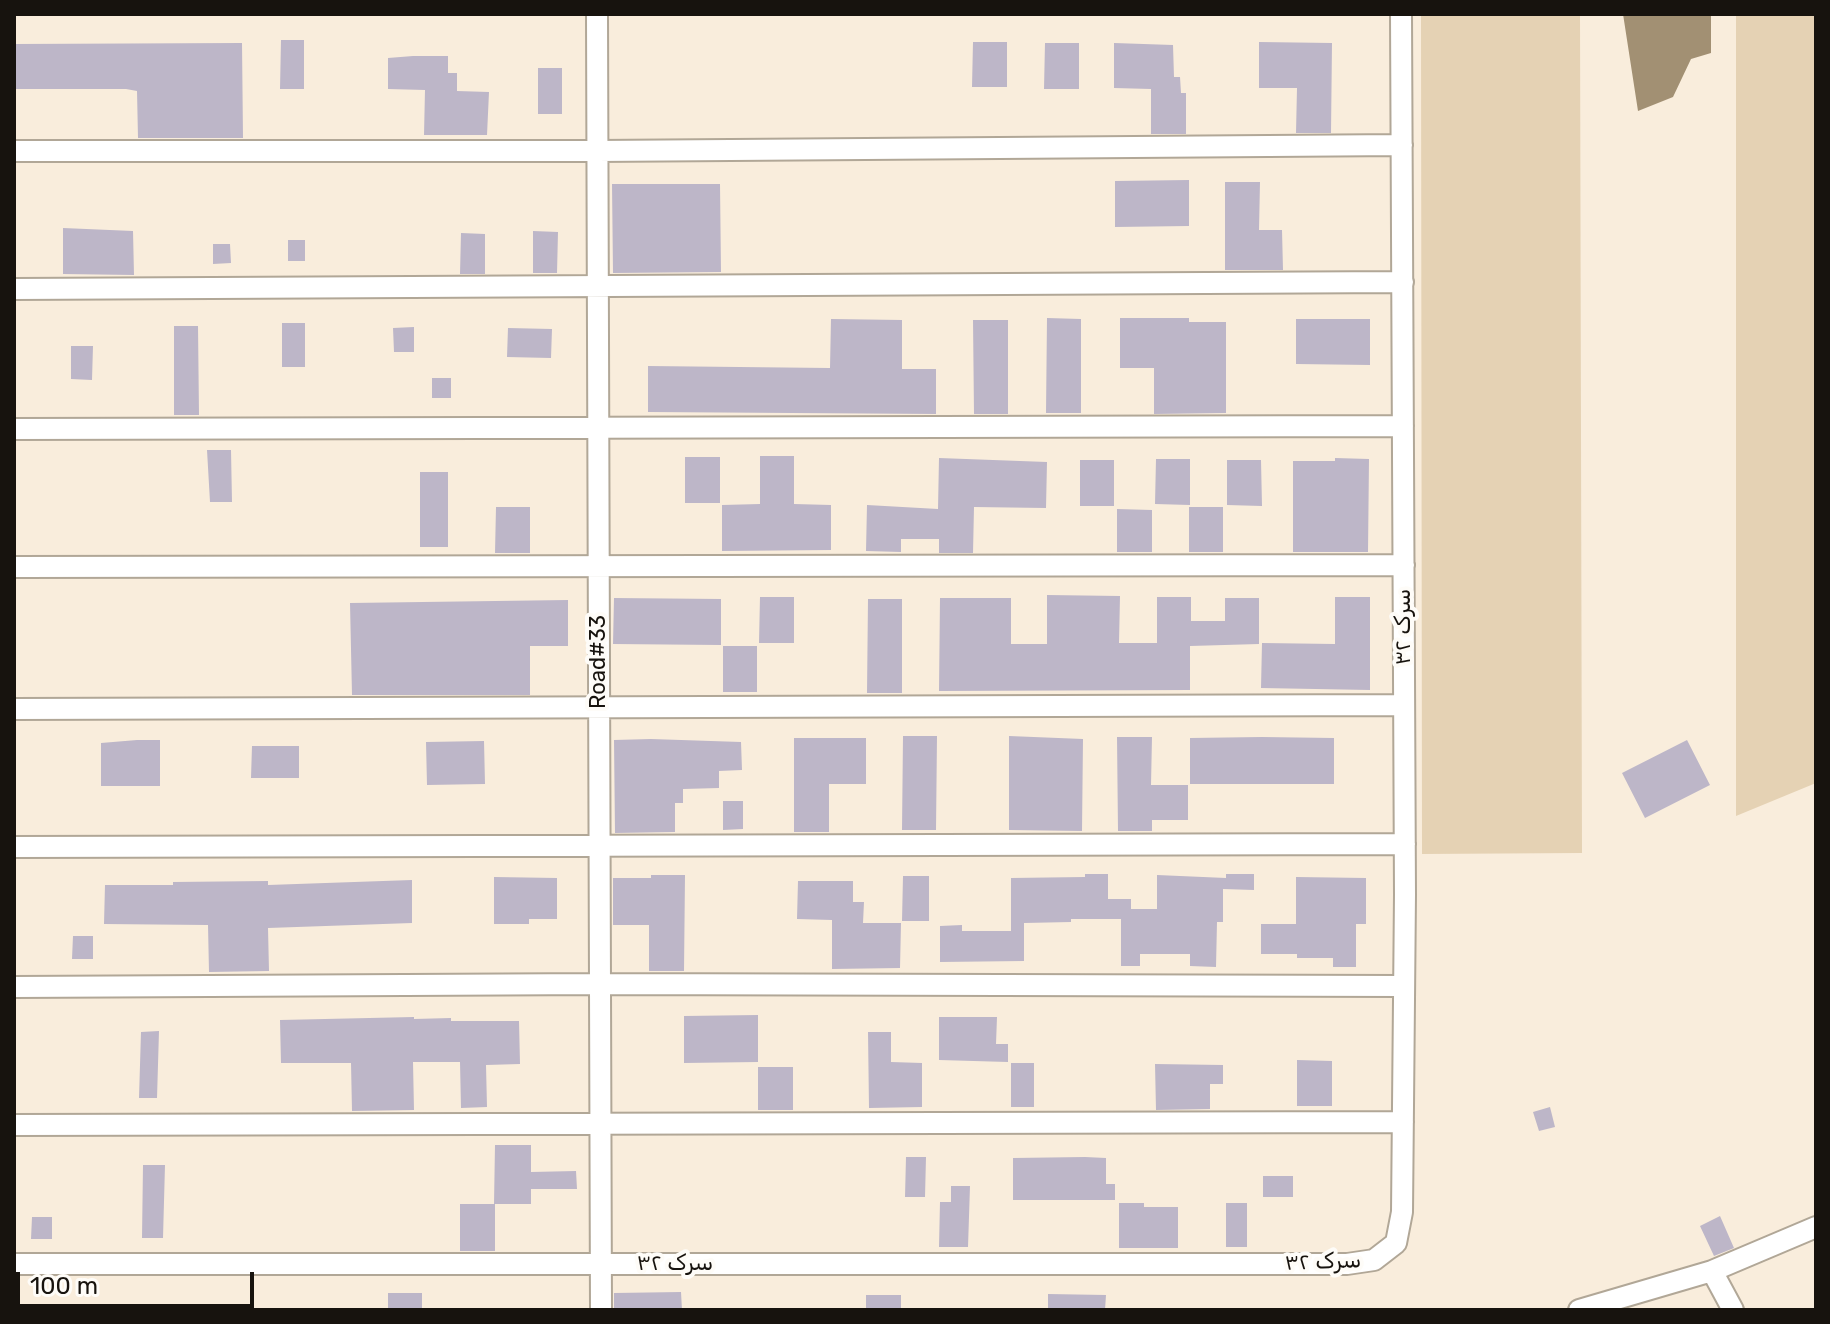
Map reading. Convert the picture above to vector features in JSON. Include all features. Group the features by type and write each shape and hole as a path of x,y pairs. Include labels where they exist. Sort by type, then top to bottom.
{"street":[{"name":"Road#33","path":"597,14 601,1310"},
{"name":"سرک ۳۲","path":"14,1264 1347,1264 1374,1260 1396,1243 1402,1212 1405,844 1401,14"},
{"path":"14,151 597,151 1402,145"},
{"path":"14,289 1403,282"},
{"path":"14,429 1403,426"},
{"path":"14,567 1404,565"},
{"path":"14,709 1404,705"},
{"path":"14,847 1405,844"},
{"path":"14,987 600,984 1404,986"},
{"path":"14,1125 1403,1122"},
{"path":"1579,1310 1712,1271 1816,1227"},
{"path":"1712,1271 1733,1310"}],"shaded area":[{"path":"1421,14 1580,14 1582,853 1422,854"},
{"path":"1623,14 1711,14 1711,53 1691,59 1673,97 1638,111"},
{"path":"1736,14 1816,14 1816,783 1736,816"}],"building":[{"path":"281,40 304,40 304,89 280,89"},
{"path":"973,42 1007,42 1007,87 972,87"},
{"path":"1259,42 1332,43 1331,133 1296,133 1297,88 1259,88"},
{"path":"242,43 243,138 138,138 137,91 14,89 14,44"},
{"path":"1045,43 1079,43 1079,89 1044,89"},
{"path":"1114,43 1173,45 1174,77 1180,77 1181,93 1186,93 1186,134 1151,134 1151,89 1114,88"},
{"path":"448,56 448,73 457,73 457,91 489,92 487,135 424,135 425,90 388,89 388,58"},
{"path":"538,68 562,68 562,114 538,114"},
{"path":"1189,180 1189,226 1115,227 1115,181"},
{"path":"1225,182 1260,182 1259,230 1282,230 1283,270 1225,270"},
{"path":"612,184 720,184 721,272 613,273"},
{"path":"63,228 133,231 134,275 63,274"},
{"path":"533,231 558,232 557,273 533,273"},
{"path":"461,233 485,234 485,274 460,274"},
{"path":"288,240 305,240 305,261 288,261"},
{"path":"213,244 230,244 231,263 213,264"},
{"path":"1047,318 1081,319 1081,413 1046,413"},
{"path":"1120,318 1189,318 1189,322 1226,322 1226,413 1154,414 1154,368 1120,368"},
{"path":"831,319 902,320 902,369 936,369 936,414 648,412 648,366 830,368"},
{"path":"1296,319 1370,319 1370,365 1296,364"},
{"path":"973,320 1008,320 1008,414 974,414"},
{"path":"282,323 305,323 305,367 282,367"},
{"path":"174,326 198,326 199,415 174,415"},
{"path":"414,327 414,352 394,352 393,328"},
{"path":"508,328 552,329 551,358 507,357"},
{"path":"71,346 93,346 92,380 71,379"},
{"path":"432,378 451,378 451,398 432,398"},
{"path":"207,450 231,450 232,502 210,502"},
{"path":"760,456 794,456 794,504 831,505 831,550 722,551 722,505 760,504"},
{"path":"685,457 720,457 720,503 685,503"},
{"path":"939,458 1047,462 1046,508 974,507 973,553 939,553 939,539 901,539 901,552 866,551 867,505 938,509"},
{"path":"1335,458 1369,459 1368,552 1293,552 1293,461 1335,461"},
{"path":"1156,459 1190,459 1190,505 1155,504"},
{"path":"1080,460 1114,460 1114,506 1080,506"},
{"path":"1227,460 1261,460 1262,506 1227,505"},
{"path":"420,472 448,472 448,547 420,547"},
{"path":"496,507 530,507 530,553 495,553"},
{"path":"1189,507 1223,507 1223,552 1189,552"},
{"path":"1117,509 1152,510 1152,552 1117,552"},
{"path":"1047,595 1120,596 1119,643 1157,643 1157,597 1191,597 1191,621 1225,621 1225,598 1259,598 1259,644 1190,646 1190,690 939,691 940,598 1011,598 1011,644 1047,644"},
{"path":"760,597 794,597 794,643 759,643"},
{"path":"1335,597 1370,597 1370,690 1261,688 1262,643 1335,644"},
{"path":"614,598 721,599 721,645 613,644"},
{"path":"868,599 902,599 902,693 867,693"},
{"path":"568,600 568,646 530,646 530,695 352,695 350,603"},
{"path":"723,646 757,646 757,692 723,692"},
{"path":"903,736 937,736 936,830 902,830"},
{"path":"1009,736 1083,739 1082,831 1009,830"},
{"path":"1117,737 1152,737 1151,785 1188,785 1188,820 1152,820 1152,831 1118,831"},
{"path":"794,738 866,738 866,784 829,784 829,832 794,832"},
{"path":"1190,738 1334,738 1334,784 1190,784"},
{"path":"160,740 160,786 101,786 101,743"},
{"path":"614,740 741,742 742,770 719,771 719,788 683,789 683,803 675,803 675,832 615,833"},
{"path":"1687,740 1710,785 1645,818 1622,773"},
{"path":"484,741 485,784 427,785 426,742"},
{"path":"252,746 299,746 299,778 251,778"},
{"path":"723,801 743,801 743,829 723,830"},
{"path":"1085,874 1108,874 1108,899 1131,899 1131,909 1157,909 1157,875 1226,878 1226,874 1254,874 1254,890 1223,889 1223,922 1217,922 1216,967 1190,966 1190,954 1140,954 1140,966 1121,966 1121,919 1024,923 1024,961 940,962 940,926 962,925 962,931 1011,931 1011,878 1085,877"},
{"path":"651,875 685,875 684,971 649,971 649,925 613,925 613,878 651,878"},
{"path":"903,876 929,876 929,921 902,921"},
{"path":"494,877 557,878 557,919 529,919 529,924 494,924"},
{"path":"1296,877 1366,878 1366,924 1356,924 1356,967 1333,967 1333,958 1261,954 1261,924 1296,924"},
{"path":"412,880 412,923 268,928 269,971 209,972 208,925 104,924 105,885 268,881 268,885"},
{"path":"798,881 853,881 853,902 864,902 863,923 901,923 900,968 832,969 832,920 797,919"},
{"path":"73,936 93,936 93,959 72,959"},
{"path":"758,1015 758,1062 684,1063 684,1016"},
{"path":"939,1017 997,1017 996,1044 1008,1044 1008,1062 939,1060"},
{"path":"451,1018 451,1021 519,1021 520,1064 486,1065 487,1107 461,1108 460,1062 413,1062 414,1110 352,1111 351,1063 281,1063 280,1020"},
{"path":"159,1031 157,1098 139,1098 141,1032"},
{"path":"868,1032 891,1032 891,1062 922,1063 922,1107 869,1108"},
{"path":"1297,1060 1332,1061 1332,1106 1297,1106"},
{"path":"1011,1063 1034,1063 1034,1107 1011,1107"},
{"path":"1155,1064 1223,1065 1223,1084 1210,1084 1210,1109 1156,1110"},
{"path":"758,1067 793,1067 793,1110 758,1110"},
{"path":"1550,1107 1555,1127 1539,1131 1533,1112"},
{"path":"495,1145 531,1145 531,1172 576,1171 577,1189 531,1189 531,1204 494,1204"},
{"path":"906,1157 926,1157 925,1197 905,1197"},
{"path":"1013,1158 1106,1158 1106,1184 1115,1184 1115,1200 1013,1200"},
{"path":"143,1165 165,1165 163,1238 142,1238"},
{"path":"1263,1176 1293,1176 1293,1197 1263,1197"},
{"path":"951,1186 970,1186 968,1247 939,1247 940,1202 951,1202"},
{"path":"1119,1203 1178,1207 1178,1248 1119,1248"},
{"path":"1226,1203 1247,1203 1247,1247 1226,1247"},
{"path":"460,1204 495,1204 495,1251 460,1251"},
{"path":"1720,1216 1734,1248 1714,1256 1700,1226"},
{"path":"32,1217 52,1217 52,1239 31,1239"},
{"path":"681,1292 682,1310 614,1310 614,1293"},
{"path":"388,1293 422,1293 422,1310 388,1310"},
{"path":"1048,1294 1106,1295 1105,1310 1048,1310"},
{"path":"866,1295 901,1295 901,1310 866,1310"}]}
